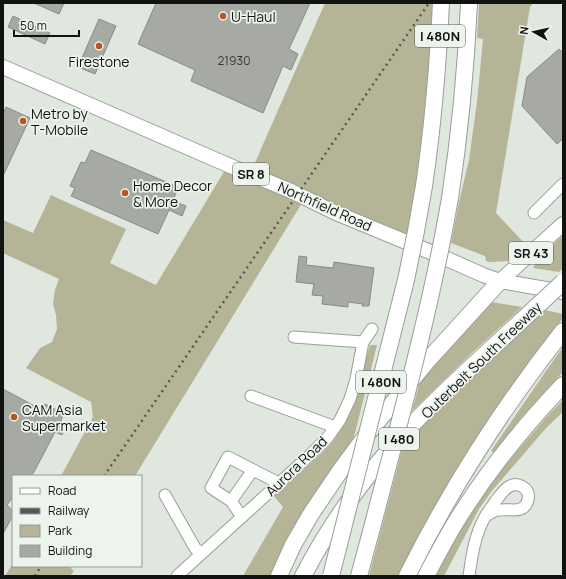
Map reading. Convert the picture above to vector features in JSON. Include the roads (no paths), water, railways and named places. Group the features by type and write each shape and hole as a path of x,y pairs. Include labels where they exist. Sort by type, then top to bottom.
{"highway":[{"name":"I 480N","path":"331,576 406,280 416,231 424,186 433,116 441,3"},
{"name":"I 480N","path":"360,576 425,322 436,273 450,198 460,123 468,22 476,5"},
{"path":"464,78 477,38 476,5"},
{"path":"279,576 293,545 311,514 368,433 429,358 500,281"},
{"name":"Outerbelt South Freeway","path":"303,576 336,519 377,464 437,400 563,282"},
{"path":"407,576 444,507 478,452 532,371 563,331"},
{"path":"426,576 454,525 486,478 510,445 540,409 563,385"}],"main road":[{"name":"Northfield Road","path":"3,67 291,191 336,213 483,275 500,281 563,292"},
{"name":"SR 43","path":"500,281 563,224"}],"street":[{"path":"534,213 563,184"},
{"name":"Aurora Road","path":"177,576 328,437 340,420 350,399 356,379 363,342 372,328"},
{"path":"294,337 363,342"},
{"path":"252,396 335,427"},
{"path":"242,517 231,501 211,488 228,457 279,483"},
{"path":"231,501 253,470"},
{"path":"165,495 195,548 201,554"},
{"path":"469,576 477,534 486,516"}],"railway":[{"path":"105,475 429,3"},
{"path":"35,576 40,567"}],"place":[{"name":"U-Haul","path":"223,16"},
{"name":"Firestone","path":"99,46"},
{"name":"Metro by T-Mobile","path":"23,121"},
{"name":"Home Decor & More","path":"125,193"},
{"name":"CAM Asia Supermarket","path":"14,417"}]}
